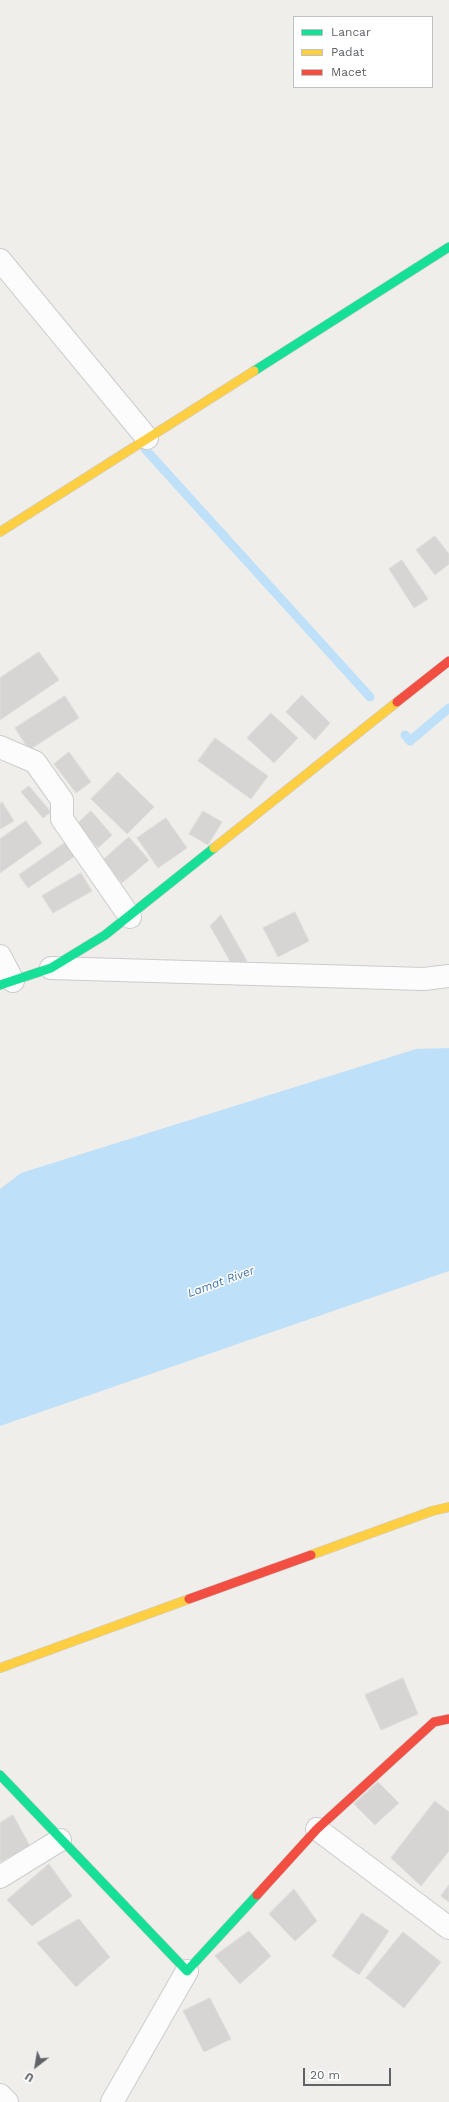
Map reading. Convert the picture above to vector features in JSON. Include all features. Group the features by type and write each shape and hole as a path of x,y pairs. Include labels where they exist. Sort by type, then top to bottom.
{"street":[{"path":"0,532 449,246"},
{"path":"0,260 147,438"},
{"path":"0,956 6,983 51,968 105,935 130,917 449,661"},
{"path":"0,747 35,762 62,800 62,818 130,917"},
{"path":"51,968 424,979 449,976"},
{"path":"0,1668 432,1511 449,1507"},
{"path":"112,2102 188,1971 317,1829 434,1722 449,1719"},
{"path":"0,1775 60,1840 188,1971"},
{"path":"317,1829 449,1928"},
{"path":"0,1877 60,1840"},
{"path":"0,2096 7,2102"}],"water":[{"name":"Lamat River","path":"449,1048 449,1271 0,1426 0,1189 21,1173 416,1049"}],"building":[{"path":"435,536 449,554 449,564 435,575 416,550"},
{"path":"402,560 428,599 414,608 389,569"},
{"path":"39,652 59,680 0,720 0,678"},
{"path":"302,695 330,723 315,740 286,712"},
{"path":"65,696 79,718 29,750 15,728"},
{"path":"271,713 298,738 274,763 247,738"},
{"path":"215,738 268,776 251,799 198,761"},
{"path":"69,752 91,782 76,793 54,764"},
{"path":"118,772 154,807 127,834 91,799"},
{"path":"29,786 51,812 43,818 21,792"},
{"path":"2,802 14,821 0,829 0,804"},
{"path":"91,811 112,835 98,848 77,824"},
{"path":"203,811 222,822 208,845 189,834"},
{"path":"166,818 187,848 158,868 137,838"},
{"path":"26,821 42,843 0,873 0,839"},
{"path":"129,837 149,860 122,883 103,860"},
{"path":"66,842 75,856 28,888 19,875"},
{"path":"81,873 92,891 53,913 42,896"},
{"path":"295,912 309,941 278,957 263,928"},
{"path":"221,915 247,961 234,968 210,926"},
{"path":"403,1678 418,1714 381,1730 365,1695"},
{"path":"378,1782 399,1803 375,1825 354,1804"},
{"path":"435,1801 449,1812 449,1851 421,1886 391,1858"},
{"path":"13,1815 30,1846 0,1862 0,1823"},
{"path":"49,1864 72,1896 32,1926 7,1900"},
{"path":"449,1885 449,1902 441,1896"},
{"path":"294,1889 317,1921 295,1941 269,1914"},
{"path":"362,1913 389,1931 359,1975 332,1956"},
{"path":"79,1919 110,1957 76,1987 37,1943"},
{"path":"249,1931 271,1956 240,1984 215,1956"},
{"path":"403,1932 441,1962 404,2008 366,1978"},
{"path":"210,1998 231,2039 204,2052 183,2011"}],"waterway":[{"path":"145,449 370,697"},
{"path":"405,735 410,741 449,708"}],"traffic: fast":[{"path":"254,371 449,247"},
{"path":"0,985 51,968 105,935 214,848"},
{"path":"0,1775 187,1971 257,1895"}],"traffic: slow":[{"path":"0,532 254,371"},
{"path":"214,848 397,702"},
{"path":"311,1555 432,1511 449,1507"},
{"path":"0,1668 189,1599"}],"traffic: jam":[{"path":"397,702 449,661"},
{"path":"189,1599 311,1555"},
{"path":"257,1895 317,1829 434,1722 449,1719"}]}
